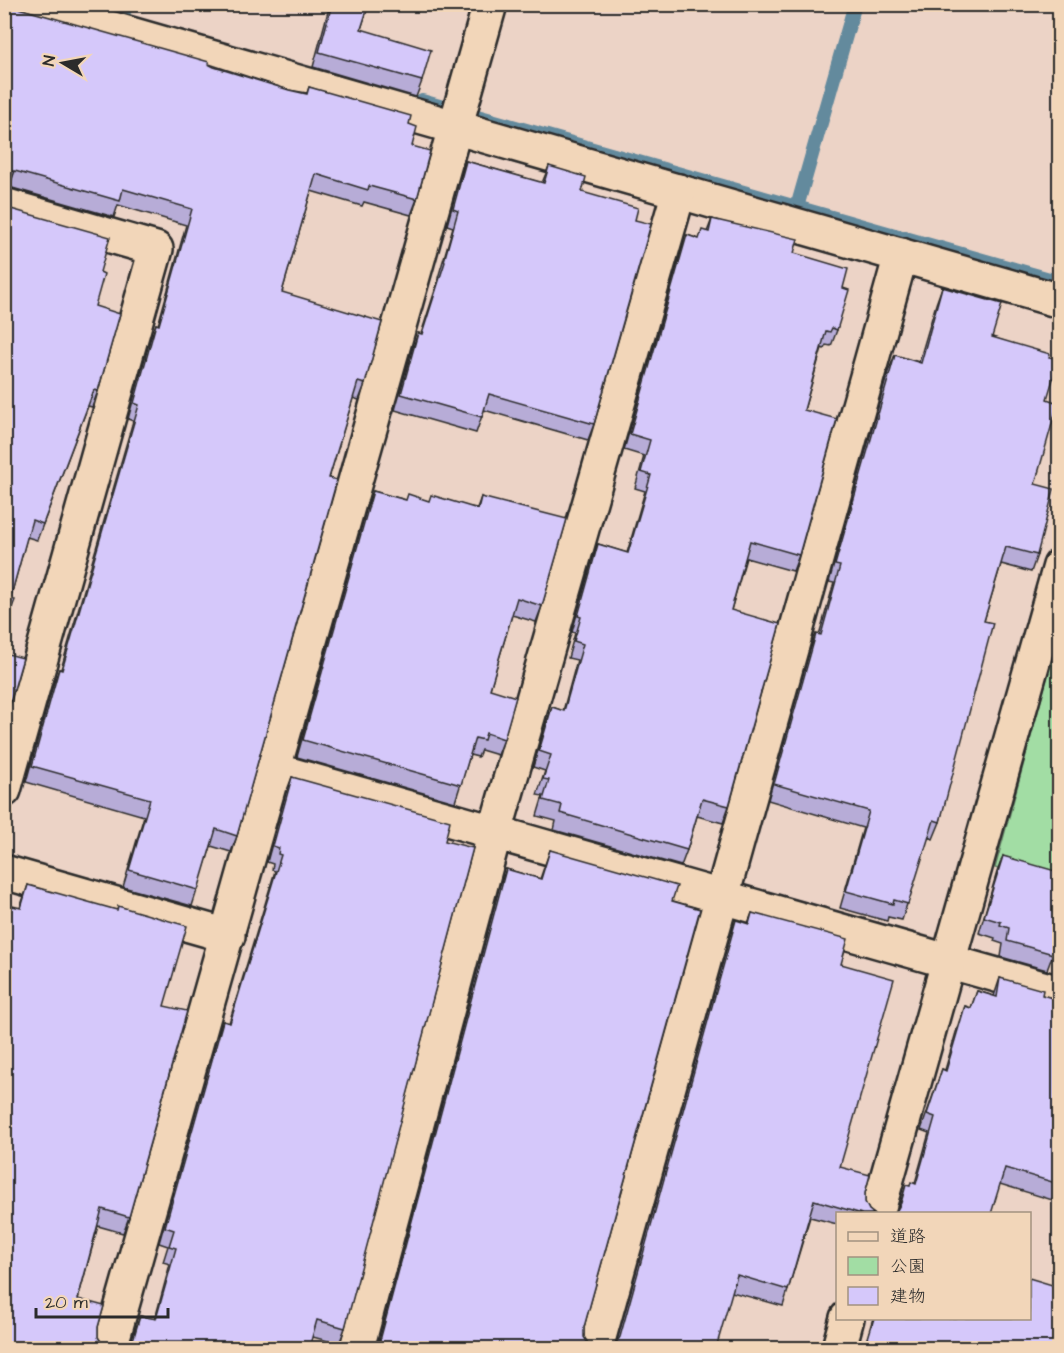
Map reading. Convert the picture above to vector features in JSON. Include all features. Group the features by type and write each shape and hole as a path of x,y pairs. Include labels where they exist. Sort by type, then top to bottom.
{"street":[{"path":"26,4 1059,301"},
{"path":"110,1348 490,4"},
{"path":"357,1348 495,832 679,191"},
{"path":"4,205 156,249 4,790"},
{"path":"596,1348 901,255"},
{"path":"878,1212 1059,566"},
{"path":"275,770 1059,993"},
{"path":"4,872 228,936"},
{"path":"839,1348 846,1320"}],"green space":[{"path":"1059,634 1059,885 995,868"}],"building":[{"path":"4,4 209,62 208,64 214,67 289,90 307,94 309,87 411,116 409,124 417,127 412,146 430,151 417,199 369,186 368,190 316,174 282,292 382,322 365,384 358,382 329,478 337,480 237,836 216,829 198,890 129,870 150,799 32,766 139,405 134,403 192,209 123,189 120,201 15,171 4,171"},
{"path":"332,4 369,4 361,29 431,50 422,81 319,52"},
{"path":"466,161 544,183 549,166 586,177 582,192 638,208 635,220 651,224 594,424 489,394 482,417 401,394 418,333 422,334 445,262 458,211 453,209"},
{"path":"4,207 110,237 100,272 104,274 95,306 120,314 98,391 94,390 43,524 32,520 10,599 15,600 4,627"},
{"path":"712,219 798,239 794,253 848,269 843,288 849,290 837,330 832,328 830,332 826,331 804,410 837,419 799,555 750,541 731,610 780,624 729,806 702,799 687,850 560,813 562,805 543,800 549,780 543,779 551,755 539,751 552,707 564,711 583,644 574,641 581,617 578,616 598,544 628,553 651,475 641,472 650,440 630,434 687,235 699,239 702,230 709,232"},
{"path":"942,287 1002,304 992,337 1050,354 1049,357 1059,359 1047,399 1058,403 1035,484 1054,489 1037,555 1006,547 984,621 993,623 940,822 934,820 908,904 894,900 893,904 846,891 869,811 774,784 816,634 821,635 840,566 835,565 895,355 921,363"},
{"path":"373,491 406,500 408,494 429,501 431,495 478,509 481,497 567,519 542,606 517,598 490,689 516,697 504,739 486,733 484,740 475,738 461,785 303,740"},
{"path":"4,653 23,658 4,724"},
{"path":"292,777 450,821 445,841 473,848 345,1328 317,1320 309,1348 123,1348 129,1346 134,1337 140,1316 156,1319 176,1248 169,1246 174,1230 165,1227 223,1021 230,1023 281,855 278,854 279,848 273,846"},
{"path":"550,850 677,886 672,901 700,909 584,1327 584,1337 589,1345 595,1348 378,1348 506,869 541,879"},
{"path":"1003,856 1059,872 1059,929 1053,954 1007,941 1009,928 1000,925 1001,922 984,917"},
{"path":"28,885 117,910 118,906 187,926 164,1006 187,1011 129,1217 102,1209 78,1299 104,1306 98,1327 98,1337 108,1348 4,1348 4,904 21,908"},
{"path":"752,913 848,939 841,964 894,979 840,1167 870,1175 865,1202 872,1212 855,1212 814,1200 788,1290 737,1275 716,1348 609,1348 615,1345 620,1337 736,920 749,924"},
{"path":"1000,978 1043,990 1042,995 1059,1000 1059,1184 1005,1168 992,1212 896,1212 906,1185 910,1186 911,1182 916,1184 935,1117 927,1114 942,1069 946,1071 965,1006 971,1008 977,991 997,997"},
{"path":"1031,1279 1059,1287 1059,1348 865,1348 873,1320 1031,1320"}],"waterway":[{"path":"123,16 126,4"},
{"path":"797,207 855,4"},
{"path":"422,101 443,107"},
{"path":"477,116 1060,282"}]}
